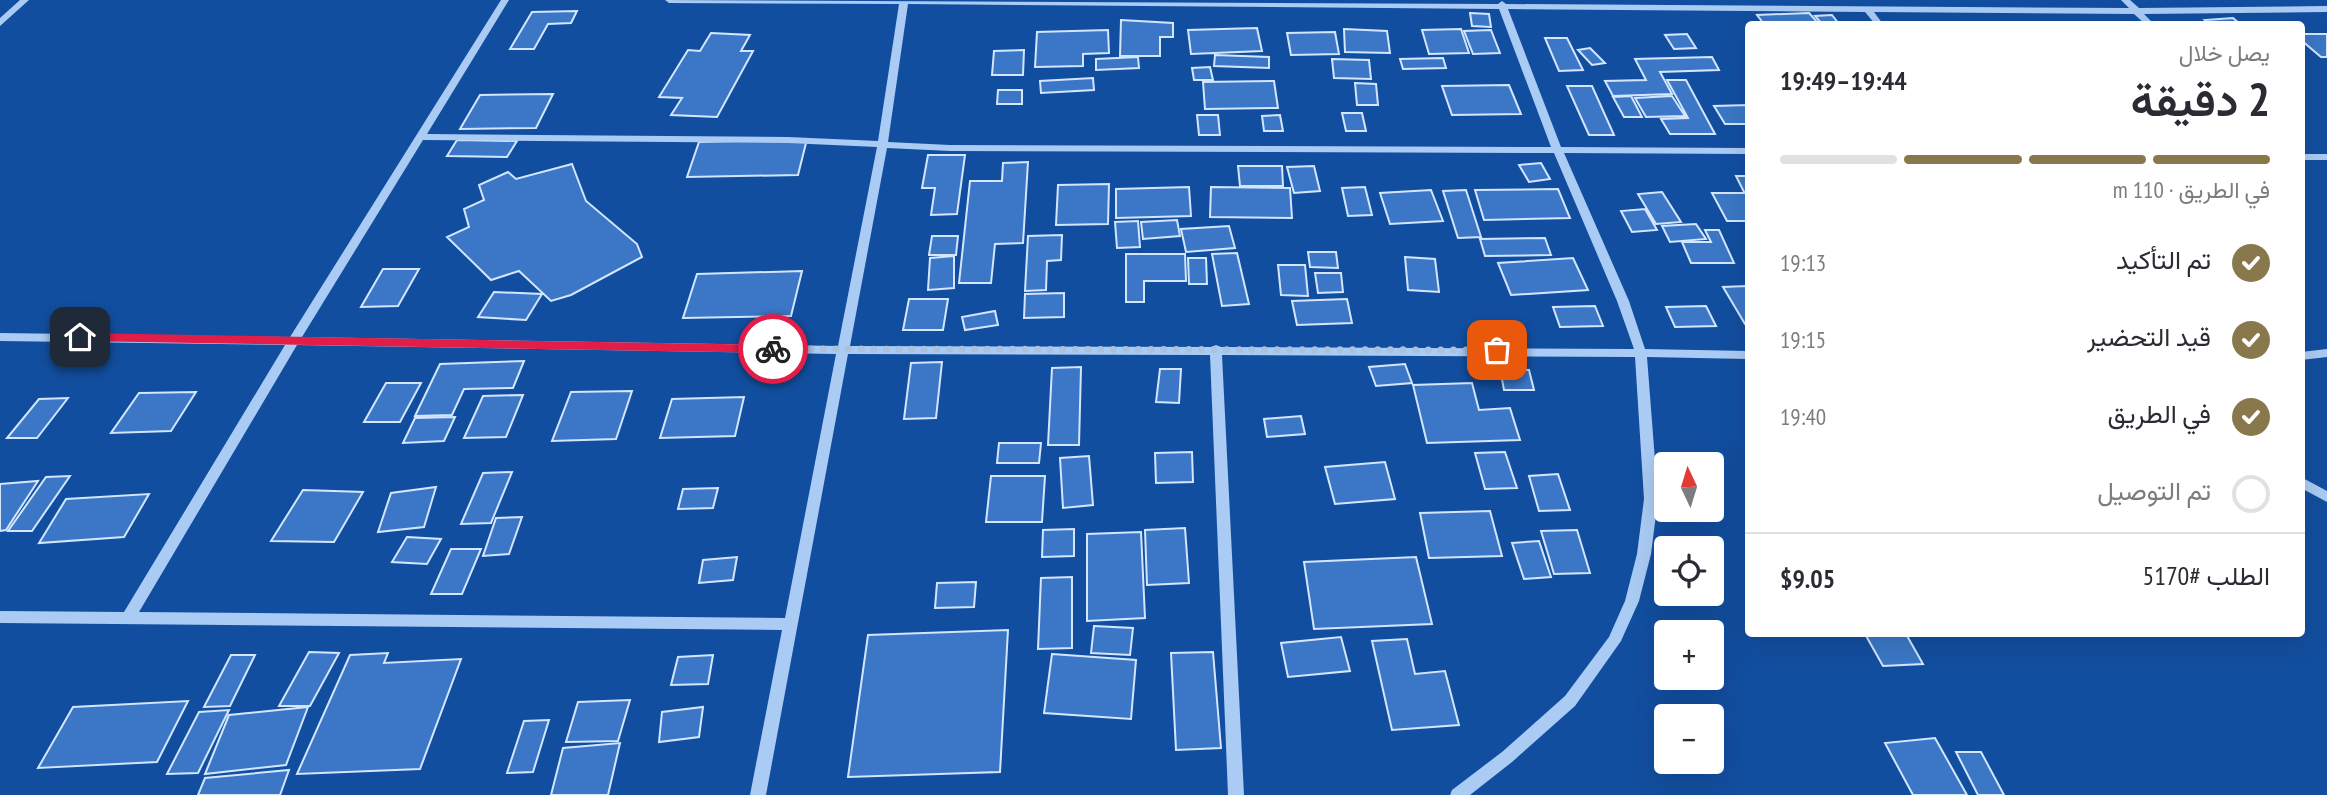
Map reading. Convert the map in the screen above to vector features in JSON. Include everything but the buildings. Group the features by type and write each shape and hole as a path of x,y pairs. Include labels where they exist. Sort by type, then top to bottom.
{"street":[{"path":"0,23 25,0"},
{"path":"127,619 295,339 505,0"},
{"path":"669,0 1502,4 2136,11 2327,9"},
{"path":"2125,0 2147,21"},
{"path":"758,795 882,146 903,2"},
{"path":"1458,795 1507,758 1570,701 1614,641 1632,601 1644,554 1651,499 1642,353 1623,301 1558,152 1502,4"},
{"path":"1868,9 1877,21"},
{"path":"419,138 788,140 882,146 1745,151"},
{"path":"2305,157 2327,157"},
{"path":"0,337 295,339 843,350 1216,349 1745,355"},
{"path":"1216,349 1236,795"},
{"path":"2305,356 2327,353"},
{"path":"2305,484 2327,497"},
{"path":"0,617 791,624"}],"way so far":[{"path":"773,349 1497,350"}],"route":[{"path":"80,337 773,349"}]}
